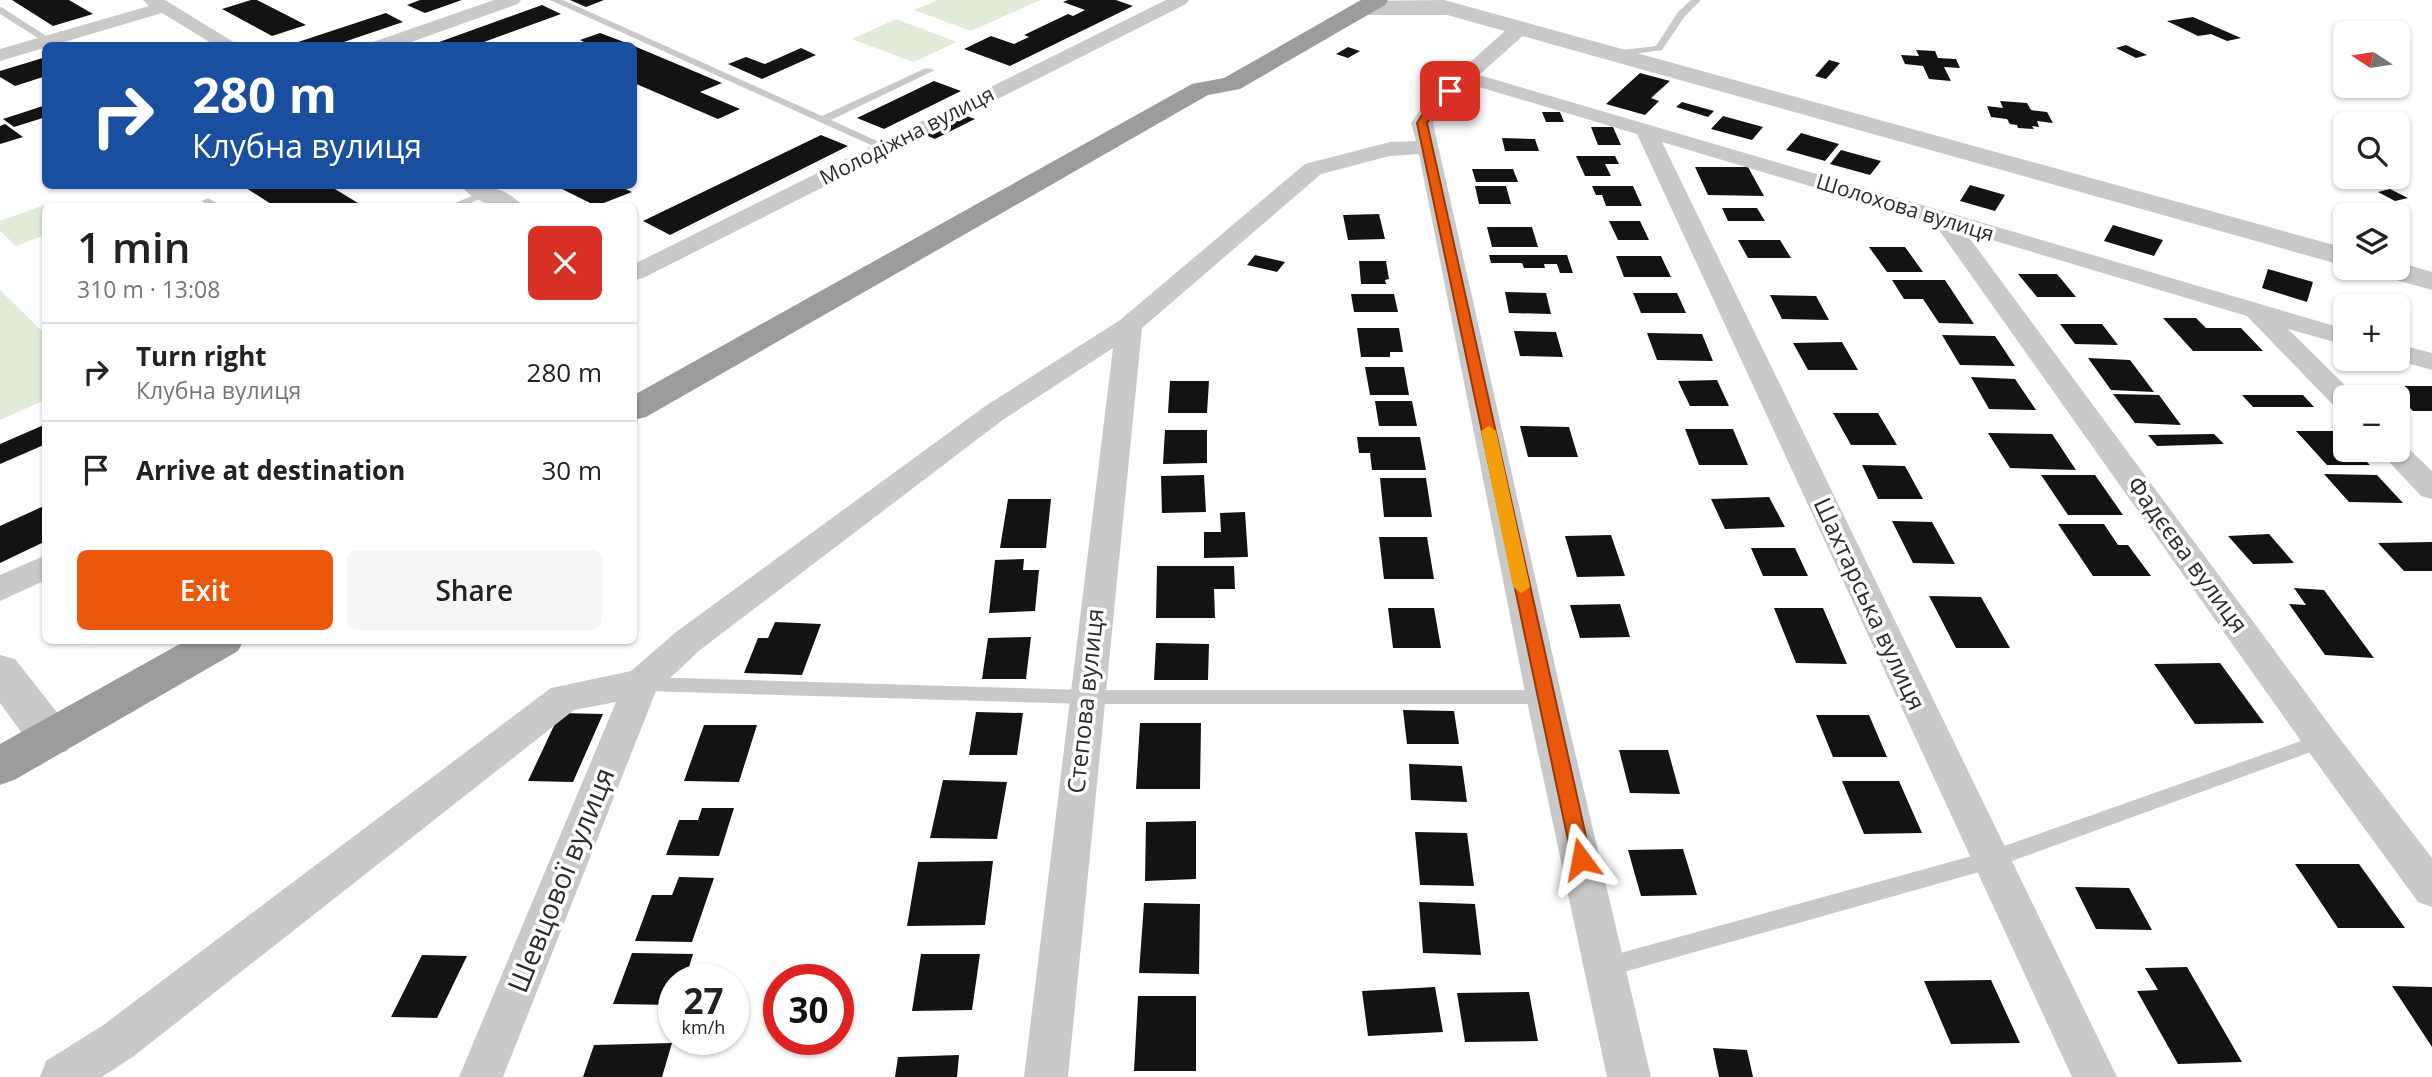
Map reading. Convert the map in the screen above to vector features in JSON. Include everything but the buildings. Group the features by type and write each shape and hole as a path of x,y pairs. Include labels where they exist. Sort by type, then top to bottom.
{"highway":[{"path":"637,407 1200,89 1231,84 1362,3"},
{"path":"0,765 216,644"}],"street":[{"path":"391,42 512,0"},
{"name":"Молодіжна вулиця","path":"637,272 1180,0"},
{"path":"1419,0 2333,254"},
{"path":"45,42 158,3 224,42"},
{"path":"1362,3 1443,5"},
{"path":"1520,29 1433,104 1422,123 1544,696 1629,1077"},
{"path":"0,55 42,43"},
{"name":"Шолохова вулиця","path":"1466,77 2333,334"},
{"name":"Шахтарська вулиця","path":"1646,129 2095,1077"},
{"path":"62,1077 118,1041 564,698 641,684 688,640 984,421 1129,326 1313,169 1390,149 1429,146"},
{"path":"480,189 505,203"},
{"name":"Фадєєва вулиця","path":"1944,220 2321,741 2432,889"},
{"path":"2410,275 2432,281"},
{"path":"2257,312 2333,389"},
{"name":"Степова вулиця","path":"1046,1077 1129,326"},
{"path":"2410,356 2432,362"},
{"path":"2405,462 2432,489"},
{"path":"0,589 42,568"},
{"path":"0,671 51,737"},
{"name":"Шевцової вулиця","path":"481,1077 641,684"}],"lane":[{"path":"555,0 884,148"},
{"path":"1614,54 1659,48 1681,14 1696,0"},
{"path":"0,10 48,41"},
{"path":"823,120 930,70"},
{"path":"459,203 480,189"},
{"path":"641,684 1086,697 1544,696"},
{"path":"1606,967 1990,860 2321,741"}],"green space":[{"path":"938,0 1040,0 971,31 914,10"},
{"path":"896,19 957,42 913,62 852,39"},
{"path":"42,206 42,236 16,246 0,231 0,221"},
{"path":"0,290 42,331 42,401 0,420"}],"slow traffic":[{"path":"1489,431 1521,587"}],"route":[{"path":"1450,91 1433,104 1422,123 1581,859"}]}
